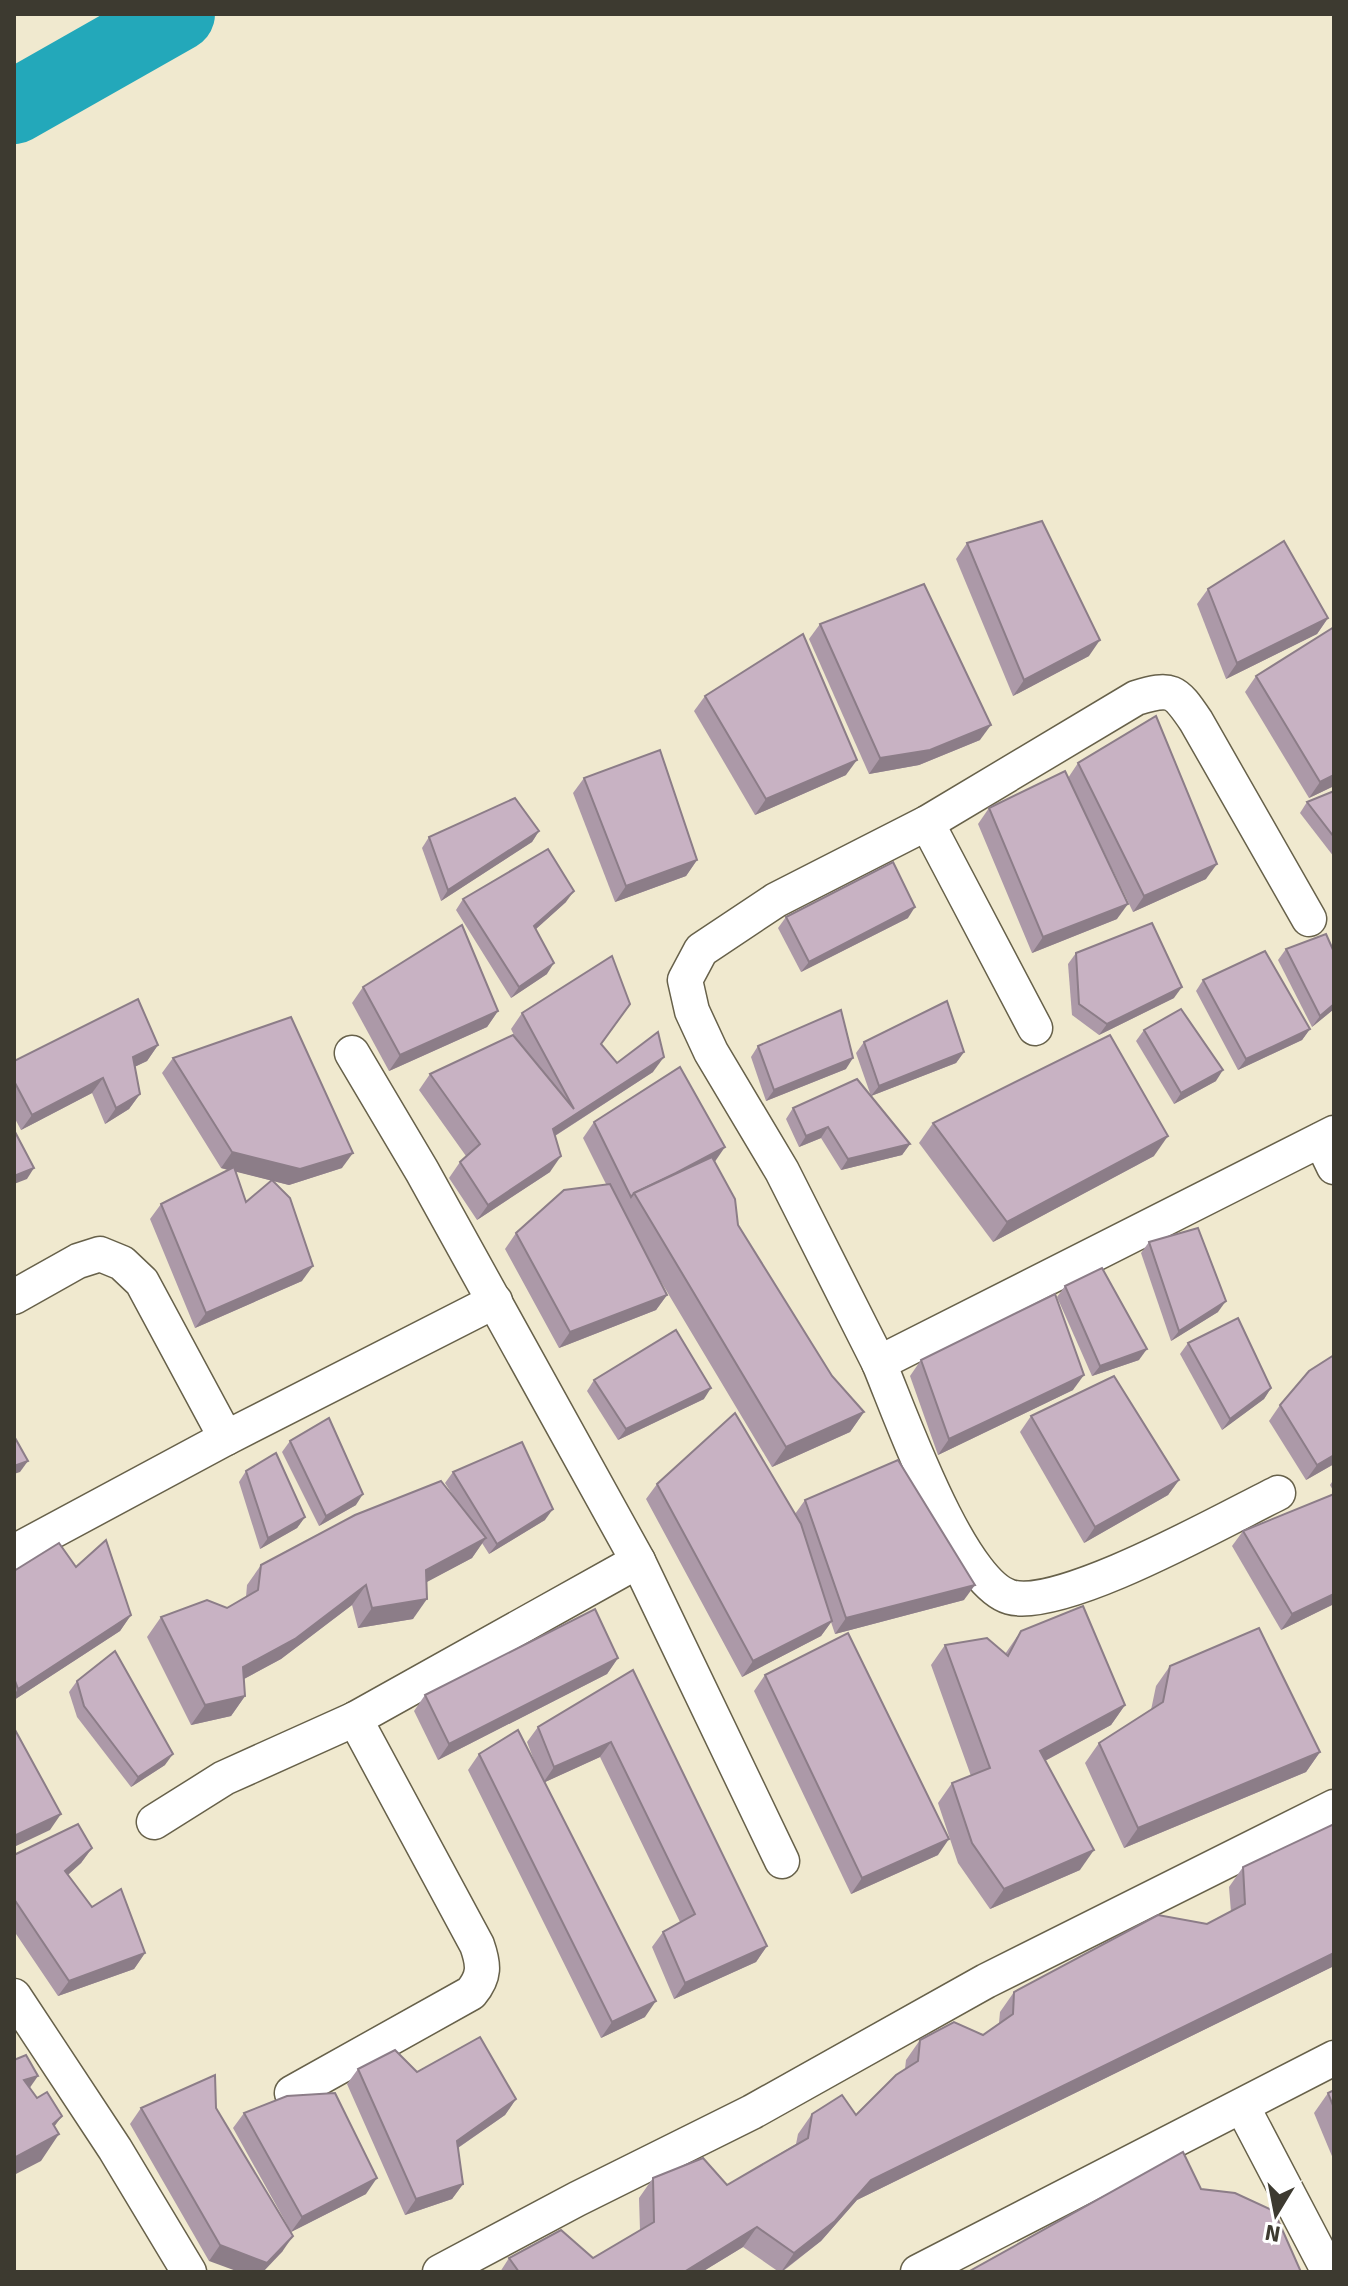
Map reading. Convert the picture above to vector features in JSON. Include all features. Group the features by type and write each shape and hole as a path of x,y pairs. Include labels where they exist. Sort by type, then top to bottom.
{"street":[{"path":"1278,1493 1108,1577 1056,1595 1010,1597 986,1581 964,1554 879,1363 782,1171 711,1052 692,1011 685,980 701,950 776,900 927,823 1136,698 1162,690 1179,696 1196,721 1309,919"},
{"path":"927,823 1035,1028"},
{"path":"352,1053 495,1301 638,1561 782,1861"},
{"path":"879,1363 1330,1147"},
{"path":"14,1297 78,1261 100,1254 122,1263 142,1282 226,1438"},
{"path":"14,1552 226,1438 495,1301"},
{"path":"154,1822 224,1778 355,1719 638,1561"},
{"path":"292,2093 471,1993 481,1981 484,1963 477,1945 355,1719"},
{"path":"440,2272 577,2199 752,2112 986,1981 1334,1807"},
{"path":"14,1996 115,2149 189,2272"},
{"path":"918,2272 1334,2058"},
{"path":"1242,2106 1329,2272"}],"building":[{"path":"1042,521 1100,640 1024,680 967,543"},
{"path":"1284,541 1328,618 1237,663 1208,589"},
{"path":"924,584 991,725 930,750 880,758 820,624"},
{"path":"1334,627 1334,775 1320,782 1256,676"},
{"path":"803,634 857,760 766,799 705,696"},
{"path":"1156,716 1217,864 1144,896 1078,763"},
{"path":"660,750 697,860 626,886 584,778"},
{"path":"1065,771 1128,904 1043,937 989,808"},
{"path":"1334,791 1334,837 1307,802"},
{"path":"515,798 539,831 448,890 429,837"},
{"path":"548,849 574,891 534,926 554,963 519,987 463,899"},
{"path":"893,862 915,907 809,962 786,917"},
{"path":"1152,923 1182,987 1107,1024 1079,1004 1076,953"},
{"path":"462,925 498,1011 400,1055 363,987"},
{"path":"1326,934 1334,952 1334,1004 1320,1016 1286,949"},
{"path":"1265,951 1310,1029 1246,1059 1203,980"},
{"path":"612,956 630,1004 601,1044 617,1063 658,1032 664,1057 553,1129 561,1156 488,1205 460,1162 480,1144 430,1074 513,1035 574,1109 522,1013"},
{"path":"138,999 158,1045 133,1057 140,1094 116,1108 103,1078 32,1115 14,1081 14,1061"},
{"path":"947,1001 964,1052 879,1086 864,1042"},
{"path":"1181,1009 1223,1070 1181,1093 1144,1030"},
{"path":"841,1010 853,1058 774,1090 758,1046"},
{"path":"291,1017 353,1153 300,1169 232,1152 173,1058"},
{"path":"1110,1035 1168,1136 1007,1222 933,1123"},
{"path":"680,1067 725,1147 631,1197 594,1122"},
{"path":"857,1079 910,1144 848,1159 828,1127 806,1136 793,1108"},
{"path":"14,1130 34,1168 14,1176"},
{"path":"712,1157 735,1199 738,1225 832,1376 864,1412 786,1447 634,1193"},
{"path":"234,1167 246,1202 272,1180 290,1198 313,1266 206,1313 161,1204"},
{"path":"610,1184 667,1295 570,1332 516,1233 564,1190"},
{"path":"1198,1228 1226,1301 1179,1331 1149,1242"},
{"path":"1102,1268 1147,1349 1100,1366 1065,1286"},
{"path":"1055,1294 1084,1375 949,1439 921,1360"},
{"path":"1238,1318 1271,1388 1230,1419 1188,1343"},
{"path":"676,1330 711,1388 626,1429 594,1380"},
{"path":"1334,1355 1334,1455 1317,1465 1280,1405 1309,1371"},
{"path":"1114,1376 1179,1480 1095,1527 1031,1416"},
{"path":"735,1413 801,1524 832,1621 753,1661 657,1484"},
{"path":"329,1418 363,1494 326,1516 290,1441"},
{"path":"14,1436 28,1461 14,1466"},
{"path":"522,1442 553,1509 497,1544 453,1472"},
{"path":"276,1453 305,1517 268,1538 246,1471"},
{"path":"898,1460 975,1585 846,1618 805,1500"},
{"path":"441,1481 486,1538 426,1570 427,1599 372,1608 366,1585 295,1639 243,1667 245,1696 205,1705 161,1617 207,1600 227,1608 258,1590 261,1565 355,1515"},
{"path":"1334,1494 1334,1594 1292,1614 1243,1531"},
{"path":"106,1540 131,1615 18,1689 14,1678 14,1571 59,1543 76,1567"},
{"path":"1083,1606 1125,1705 1040,1751 1094,1850 1004,1889 972,1843 952,1783 990,1768 945,1645 987,1638 1008,1656 1021,1631"},
{"path":"595,1609 618,1658 449,1744 425,1695"},
{"path":"1259,1628 1320,1752 1138,1828 1099,1743 1163,1702 1170,1666"},
{"path":"848,1633 949,1839 862,1878 765,1675"},
{"path":"115,1651 173,1754 138,1777 84,1706 77,1681"},
{"path":"633,1670 767,1946 685,1983 663,1932 695,1914 611,1742 554,1767 538,1727"},
{"path":"14,1728 61,1814 14,1836"},
{"path":"518,1730 656,2001 612,2022 479,1754"},
{"path":"78,1824 92,1848 65,1871 92,1907 121,1889 145,1953 69,1981 14,1899 14,1855"},
{"path":"1334,1824 1334,1953 871,2180 835,2221 794,2253 757,2227 684,2272 519,2272 509,2258 561,2230 593,2258 654,2222 653,2178 703,2158 727,2185 808,2138 812,2114 842,2095 856,2115 896,2075 918,2061 920,2040 954,2022 983,2035 1013,2014 1014,1992 1158,1915 1207,1924 1245,1904 1243,1867"},
{"path":"480,2037 516,2099 457,2141 463,2184 416,2199 358,2069 395,2050 417,2072"},
{"path":"26,2055 38,2076 24,2080 37,2098 47,2092 62,2116 53,2124 59,2134 14,2158 14,2060"},
{"path":"215,2075 216,2108 293,2236 267,2263 220,2245 141,2108"},
{"path":"1334,2090 1334,2108 1328,2093"},
{"path":"335,2093 377,2178 302,2217 244,2113 287,2096"},
{"path":"1183,2152 1201,2189 1235,2193 1274,2211 1301,2272 968,2272"}],"waterway":[{"path":"14,107 178,14"}]}
